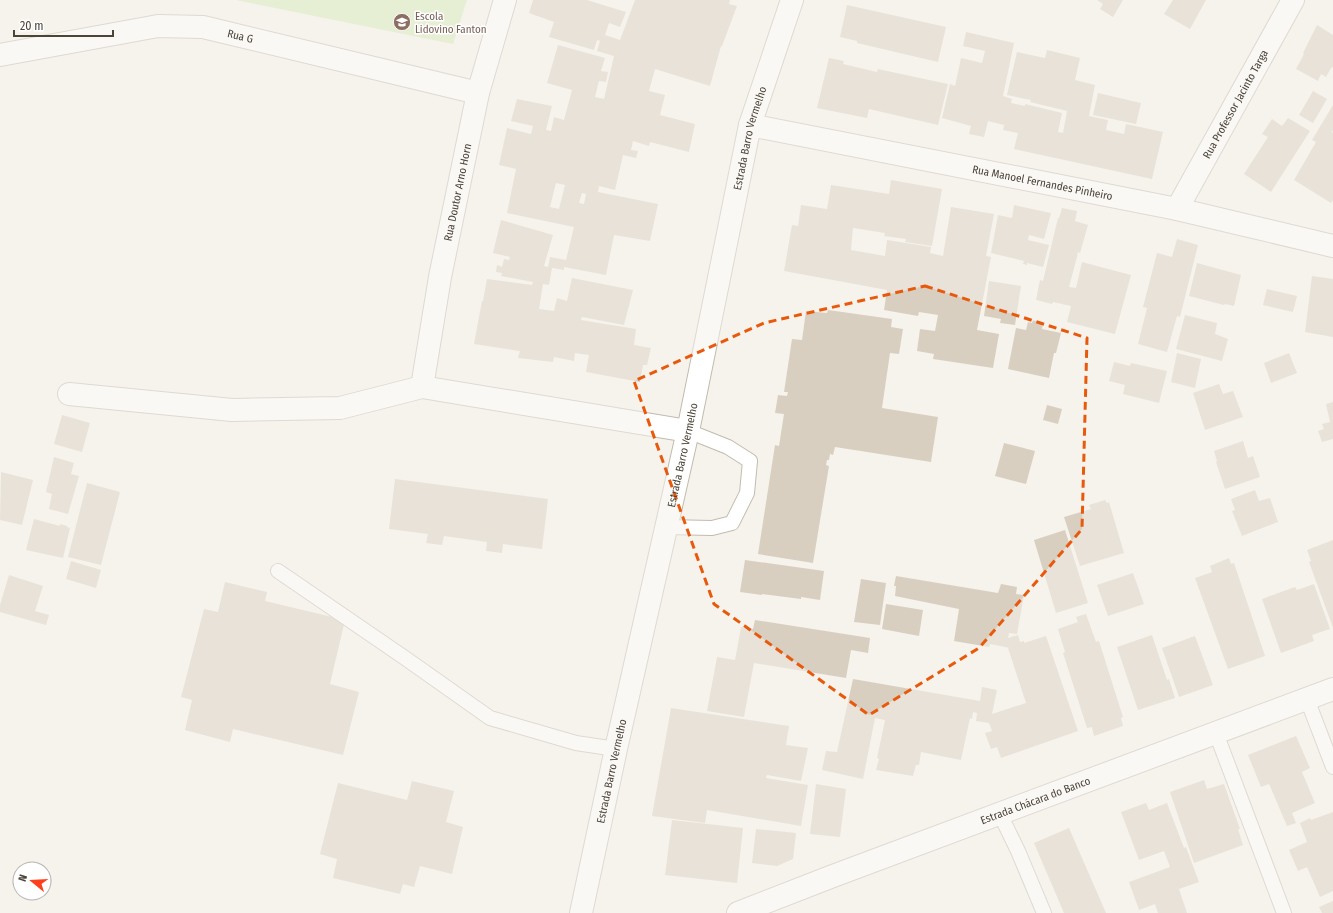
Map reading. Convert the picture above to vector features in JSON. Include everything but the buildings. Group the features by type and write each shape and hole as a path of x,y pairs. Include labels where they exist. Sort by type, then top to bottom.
{"street":[{"name":"Rua Doutor Arno Horn","path":"422,387 440,277 478,92 505,0"},
{"name":"Estrada Barro Vermelho","path":"581,913 688,431 750,124 792,0"},
{"name":"Rua Professor Jacinto Targa","path":"1177,208 1293,0"},
{"name":"Rua G","path":"0,55 158,26 203,27 478,92"},
{"name":"Rua Manoel Fernandes Pinheiro","path":"750,124 1177,208 1333,246"},
{"path":"69,394 232,410 340,408 422,387 688,431"},
{"name":"Estrada Chácara do Banco","path":"738,913 1333,689"}],"lane":[{"path":"666,527 712,528 732,523 747,493 750,461 728,447 688,431"},
{"path":"278,571 490,718 576,743 616,750"},
{"path":"1307,699 1333,766"},
{"path":"1216,733 1284,913"},
{"path":"1000,814 1018,851 1044,913"}],"highlighted area":[{"path":"925,286 1087,338 1082,529 979,648 869,715 714,604 634,381 764,323"}],"green space":[{"name":"Escola Lidovino Fanton","path":"236,0 467,0 453,44"}],"place":[{"name":"Escola Lidovino Fanton","path":"402,22"}]}
